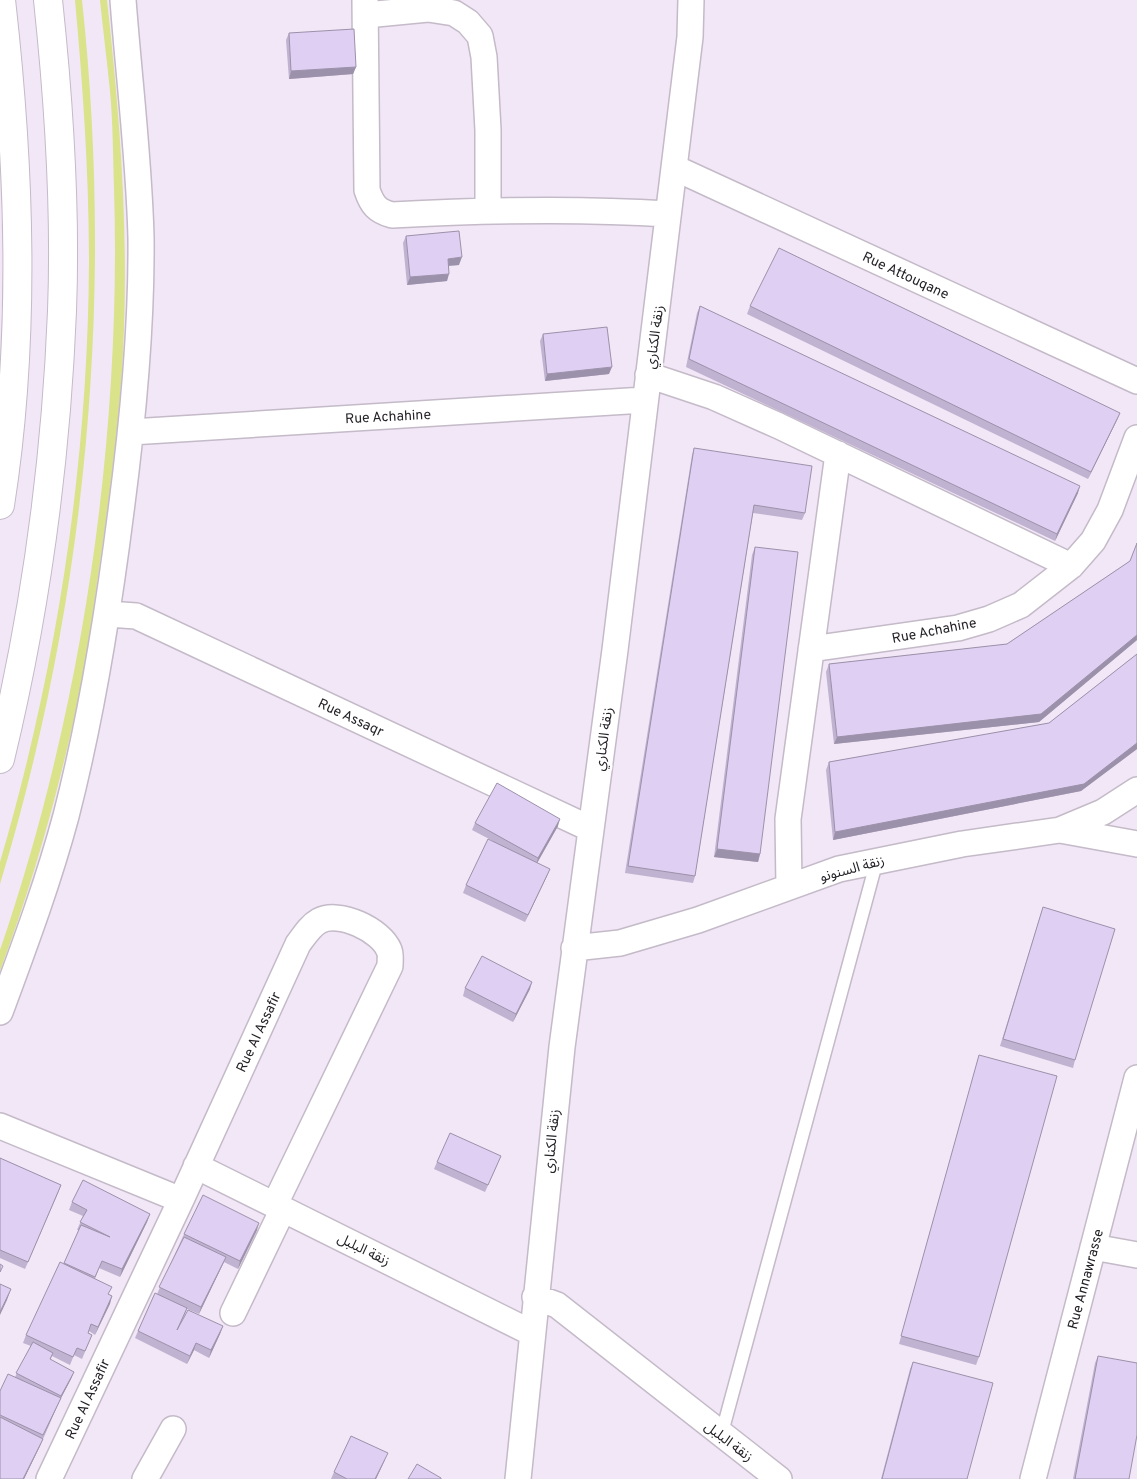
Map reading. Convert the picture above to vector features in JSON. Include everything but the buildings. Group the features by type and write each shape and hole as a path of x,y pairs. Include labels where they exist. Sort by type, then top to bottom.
{"main road":[{"path":"0,505 10,418 17,271 13,123 1,0"},
{"path":"0,759 27,628 46,495 59,371 62,310 62,186 59,115 48,0"}],"street":[{"path":"0,1012 35,918 65,818 89,717 108,614 131,432 139,330 140,238 136,154 123,0"},
{"name":"زنقة الكناري","path":"518,1479 535,1297 574,948 615,650 644,400 675,168 690,37 691,0"},
{"path":"488,210 488,130 484,58 480,36 468,22 454,13 428,9 365,8 367,190 371,201 380,212 392,215 488,210 594,209 668,214"},
{"name":"Rue Attouqane","path":"675,168 1137,381"},
{"path":"648,375 714,397 838,454 1071,566"},
{"name":"Rue Achahine","path":"131,432 644,400"},
{"name":"Rue Achahine","path":"811,649 958,628 989,619 1021,605 1071,566 1093,541 1110,510 1137,438"},
{"path":"789,887 788,819 838,454"},
{"name":"Rue Assaqr","path":"108,614 136,616 591,829"},
{"path":"1060,830 1103,812 1137,790"},
{"name":"زنقة السنونو","path":"574,948 620,943 740,906 839,869 962,844 1060,830 1137,844"},
{"name":"Rue Al Assafir","path":"52,1478 298,944 319,921 331,918 357,924 380,938 390,951 390,966 279,1206 233,1313"},
{"name":"Rue Annawrasse","path":"1033,1479 1137,1078"},
{"path":"0,1126 181,1200"},
{"name":"زنقة البلبل","path":"196,1166 532,1333"},
{"path":"1094,1247 1137,1255"},
{"name":"زنقة البلبل","path":"535,1297 557,1305 721,1436 779,1479"},
{"path":"145,1479 173,1429"}],"lane":[{"path":"721,1436 877,860"}],"green space":[{"path":"75,0 82,0 91,111 95,223 93,335 86,446 73,556 54,667 30,776 0,884 0,862 38,715 53,640 66,565 83,414 87,338 89,229 81,65"},
{"path":"100,0 107,0 122,176 125,308 121,390 108,505 87,657 79,697 39,855 0,971 0,950 29,859 54,766 91,574 103,477 111,379 115,283 112,115"}]}
